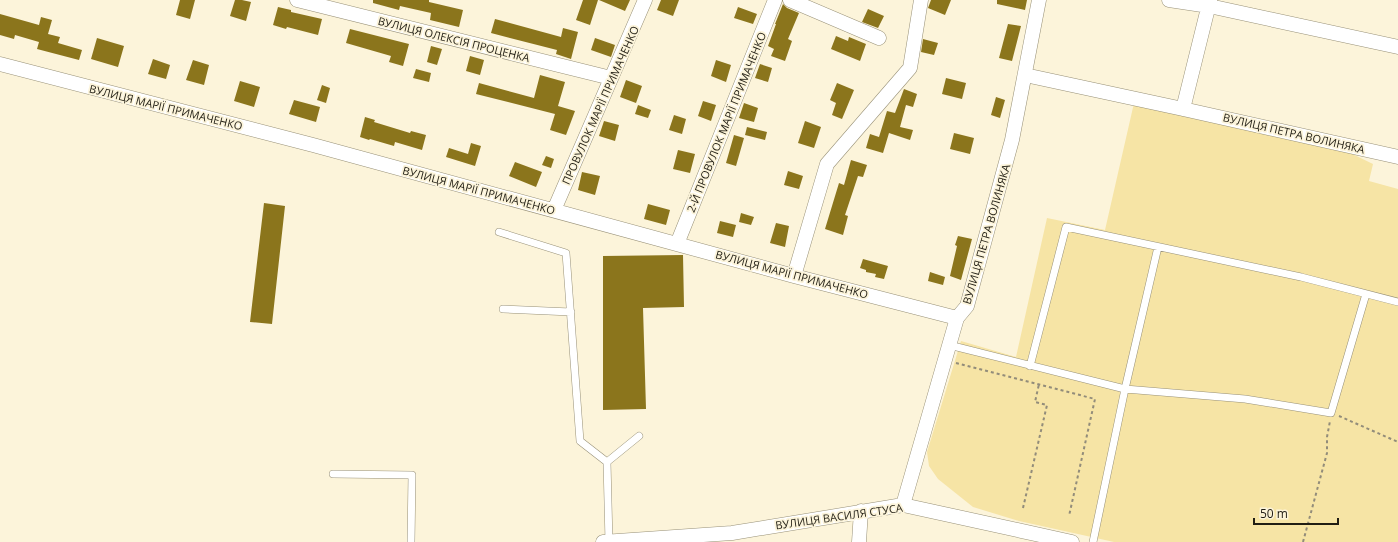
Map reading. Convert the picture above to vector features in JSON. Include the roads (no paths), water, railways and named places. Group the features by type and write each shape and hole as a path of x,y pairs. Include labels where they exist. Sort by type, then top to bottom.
{"street":[{"name":"ВУЛИЦЯ ОЛЕКСІЯ ПРОЦЕНКА","path":"297,0 611,78"},
{"name":"ПРОВУЛОК МАРІЇ ПРИМАЧЕНКО","path":"554,210 646,0"},
{"name":"2-Й ПРОВУЛОК МАРІЇ ПРИМАЧЕНКО","path":"677,244 775,0"},
{"path":"790,0 879,38"},
{"path":"794,276 826,164 910,68 921,0"},
{"name":"ВУЛИЦЯ ПЕТРА ВОЛИНЯКА","path":"903,505 957,318 967,306 1012,140 1039,0"},
{"path":"1169,0 1209,3 1398,47"},
{"path":"1183,108 1209,3"},
{"name":"ВУЛИЦЯ МАРІЇ ПРИМАЧЕНКО","path":"0,64 313,145 794,276 957,318"},
{"name":"ВУЛИЦЯ ПЕТРА ВОЛИНЯКА","path":"1025,75 1183,108 1398,157"},
{"name":"ВУЛИЦЯ ВАСИЛЯ СТУСА","path":"603,542 732,533 903,505 1072,542"},
{"path":"859,542 861,511"}],"lane":[{"path":"1030,366 1066,227 1302,277 1398,302"},
{"path":"499,232 566,253 580,441 606,462 608,542"},
{"path":"1092,542 1125,388 1158,247"},
{"path":"949,345 1125,388 1245,399 1331,413 1366,294"},
{"path":"503,309 571,312"},
{"path":"606,462 639,436"},
{"path":"333,474 412,475 411,542"}]}
